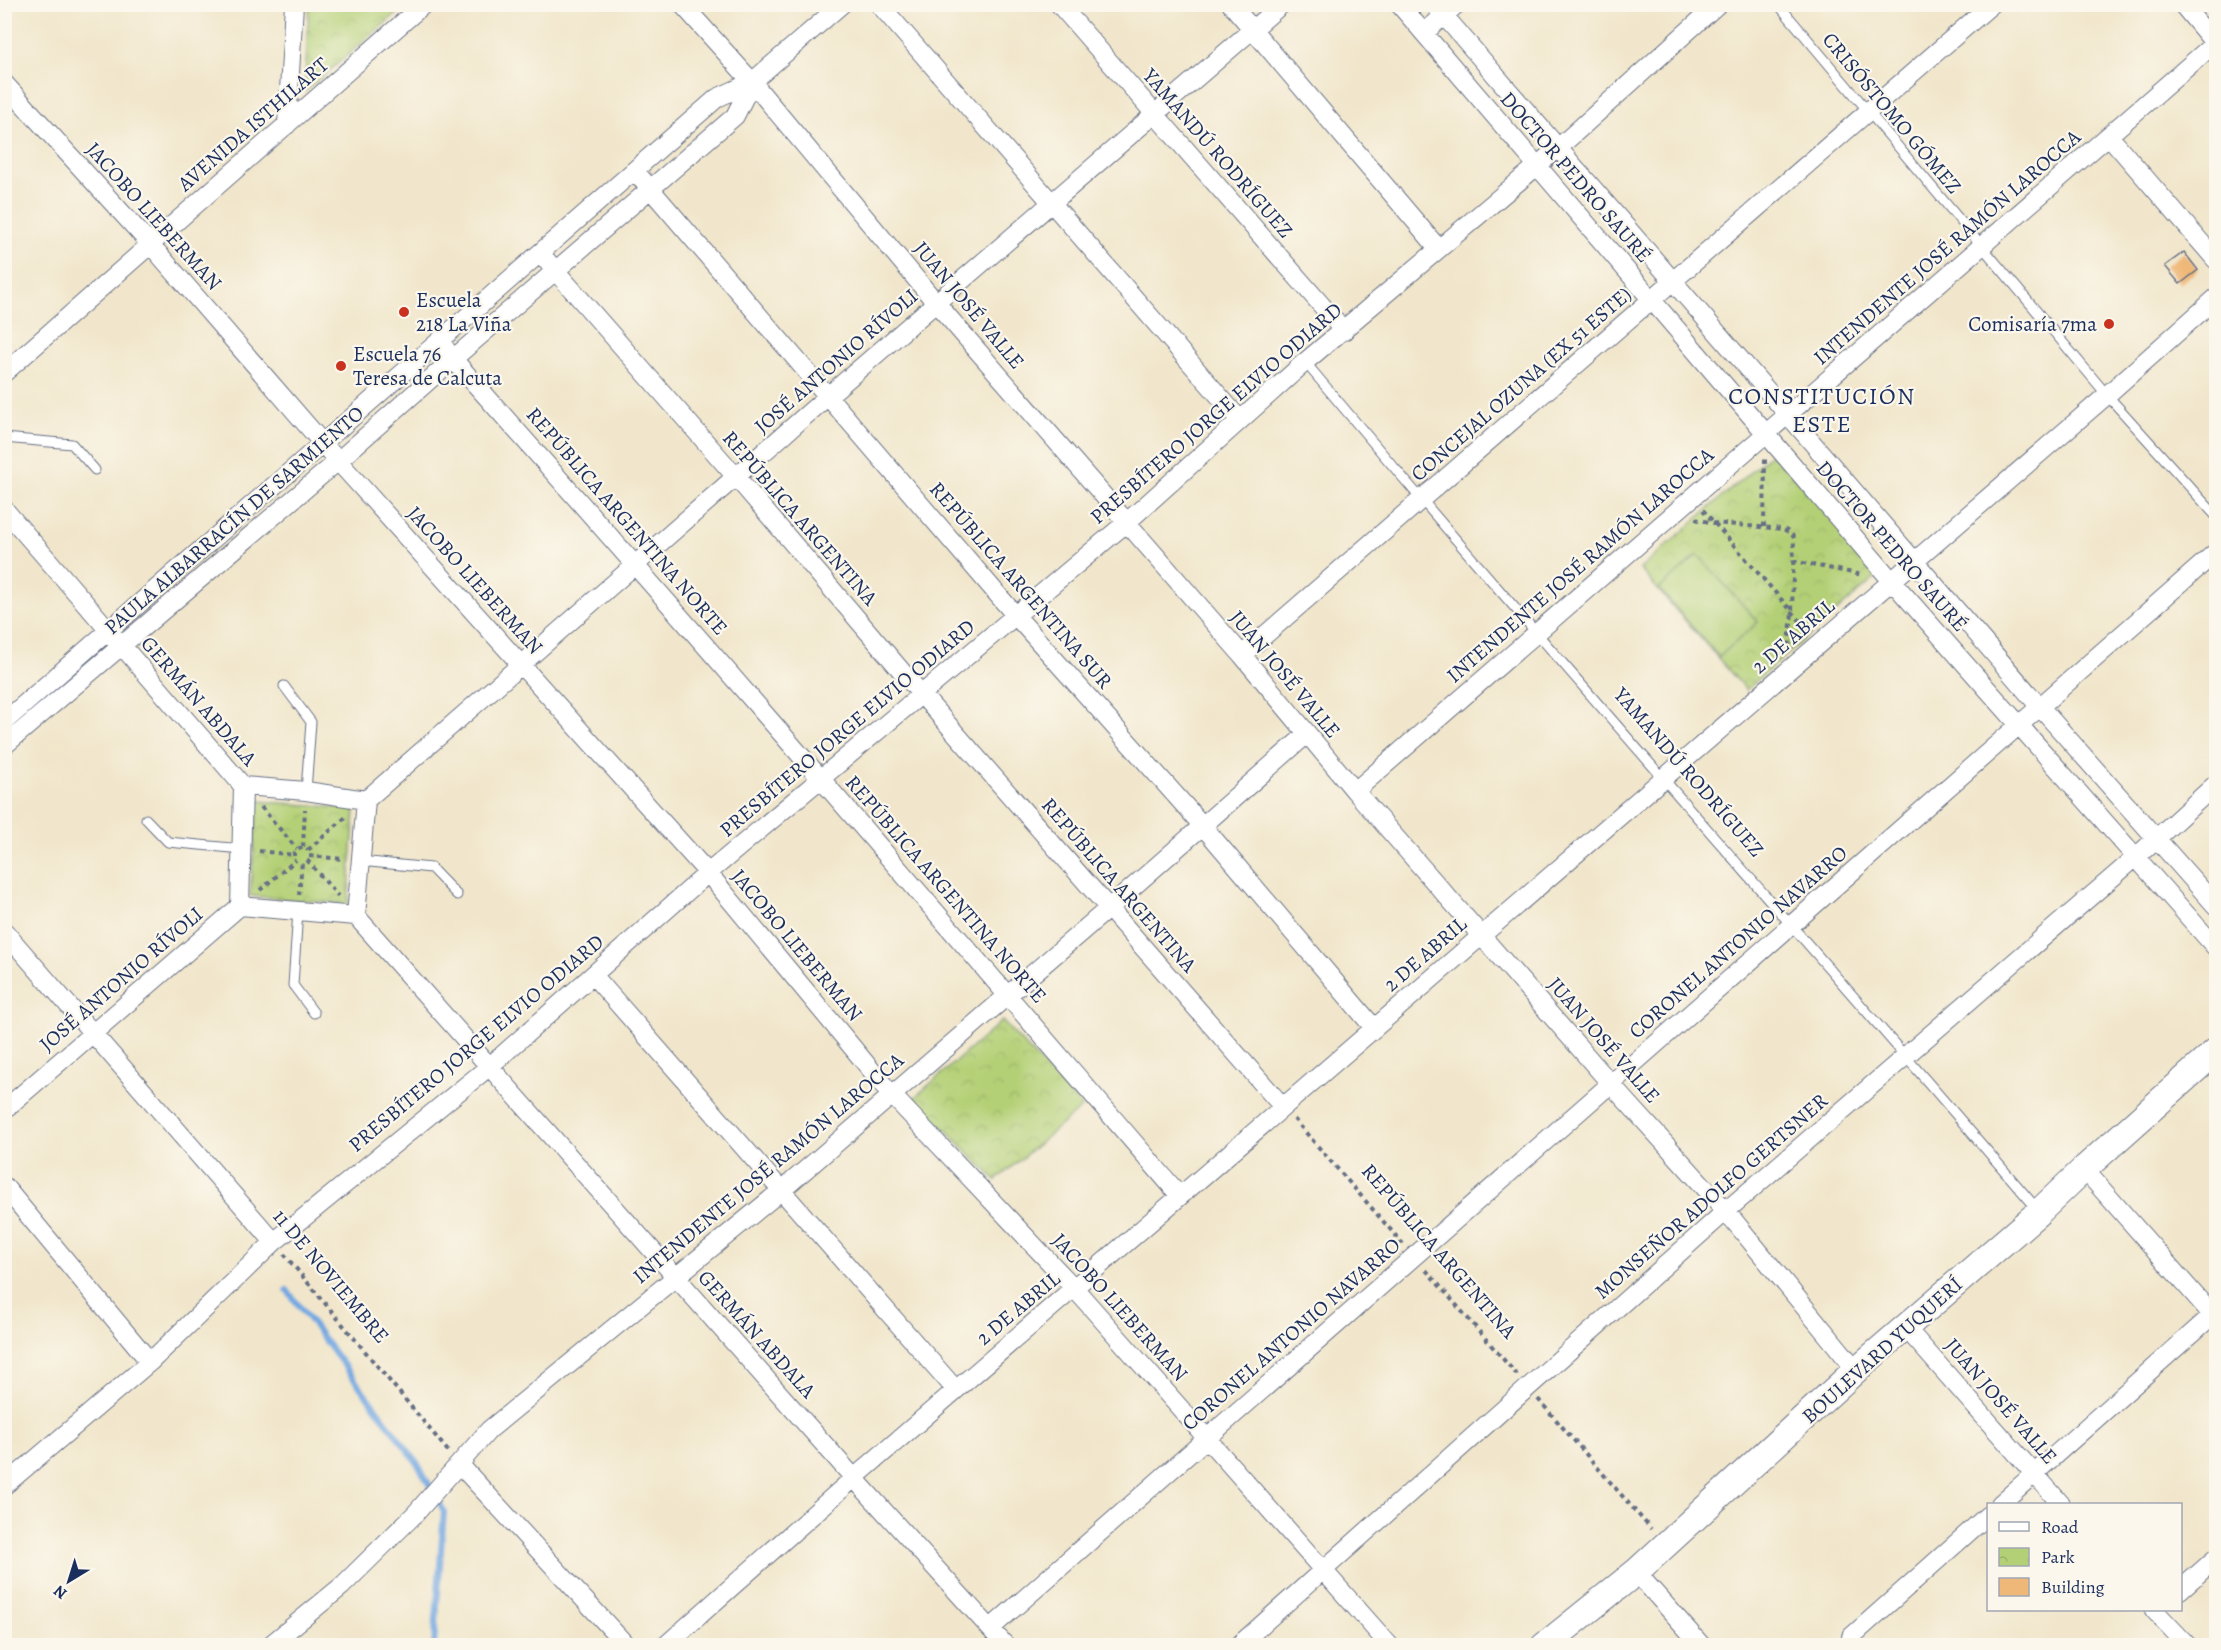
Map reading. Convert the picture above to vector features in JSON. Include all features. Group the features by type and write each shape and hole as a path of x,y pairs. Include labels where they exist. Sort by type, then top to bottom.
{"street":[{"path":"287,125 294,4"},
{"name":"AVENIDA ISTHILART","path":"4,373 424,4"},
{"name":"JUAN JOSÉ VALLE","path":"682,4 752,82 937,304 1242,656 1355,791 1611,1084 1726,1211 1856,1370"},
{"name":"PAULA ALBARRACÍN DE SARMIENTO","path":"4,722 717,98 752,82 842,4"},
{"path":"879,4 1240,420"},
{"name":"YAMANDÚ RODRÍGUEZ","path":"1059,4 1344,331"},
{"path":"1231,4 1438,248"},
{"name":"JOSÉ ANTONIO RÍVOLI","path":"366,800 828,396 1282,4"},
{"name":"DOCTOR PEDRO SAURÉ","path":"1399,4 1892,580 2135,858 2217,948"},
{"name":"PRESBÍTERO JORGE ELVIO ODIARD","path":"4,1486 150,1362 274,1242 490,1066 708,873 1126,523 1305,362 1557,149 1718,4"},
{"name":"CONCEJAL OZUNA (EX 51 ESTE)","path":"1242,656 1992,4"},
{"path":"2182,4 2216,44"},
{"path":"1424,33 1445,8"},
{"name":"DOCTOR PEDRO SAURÉ","path":"1445,8 1557,149 2040,707 2217,906"},
{"name":"INTENDENTE JOSÉ RAMÓN LAROCCA","path":"1355,791 2216,44"},
{"name":"PAULA ALBARRACÍN DE SARMIENTO","path":"4,746 338,461 735,117 752,82"},
{"name":"JACOBO LIEBERMAN","path":"4,83 151,245 338,461 708,873 891,1094 1075,1289 1390,1646"},
{"path":"2109,136 2217,260"},
{"name":"REPÚBLICA ARGENTINA SUR","path":"635,171 1016,616 1202,825 1374,1028"},
{"name":"REPÚBLICA ARGENTINA","path":"540,253 922,695 1283,1107"},
{"name":"2 DE ABRIL","path":"665,1646 854,1478 2217,298"},
{"name":"REPÚBLICA ARGENTINA NORTE","path":"440,341 453,359 637,565 821,777 1180,1196"},
{"name":"GERMÁN ABDALA","path":"4,509 243,786"},
{"name":"CORONEL ANTONIO NAVARRO","path":"991,1628 2217,552"},
{"name":"INTENDENTE JOSÉ RAMÓN LAROCCA","path":"269,1646 342,1586 415,1515 489,1430 782,1190 1307,734"},
{"name":"MONSEÑOR ADOLFO GERTSNER","path":"1238,1646 1726,1211 2135,858 2217,784"},
{"path":"243,786 306,791 366,800 356,916 240,906 243,786"},
{"name":"JOSÉ ANTONIO RÍVOLI","path":"4,1110 240,906"},
{"name":"GERMÁN ABDALA","path":"356,916 854,1478 1006,1646"},
{"name":"11 DE NOVIEMBRE","path":"4,931 274,1242"},
{"path":"593,975 956,1390"},
{"name":"BOULEVARD YUQUERÍ","path":"1544,1646 1636,1572 1856,1370 2039,1212 2217,1051"},
{"path":"2001,1503 2215,1315 2084,1169"},
{"path":"4,1186 150,1362"},
{"name":"JUAN JOSÉ VALLE","path":"1906,1328 2060,1503"},
{"path":"460,1465 627,1646"},
{"path":"1851,1637 1987,1517"},
{"path":"2182,1589 2217,1558"},
{"path":"1636,1572 1702,1646"},
{"path":"2157,1611 2188,1646"}],"lane":[{"name":"CRISÓSTOMO GÓMEZ","path":"1778,4 2107,395 2217,516"},
{"name":"YAMANDÚ RODRÍGUEZ","path":"1305,362 1421,500 2039,1212"},
{"path":"4,438 72,444 95,470"},
{"path":"284,686 311,722 306,791"},
{"path":"146,819 168,842 242,849"},
{"path":"360,861 431,868 457,895"},
{"path":"298,911 293,985 314,1013"}],"path":[{"path":"1764,528 1766,434"},
{"path":"1692,498 1820,643"},
{"path":"1674,513 1714,524 1783,529 1791,533 1794,538 1792,612 1787,671"},
{"path":"1793,561 1892,580"},
{"path":"243,786 297,849"},
{"path":"303,847 306,791"},
{"path":"356,916 308,858 308,850 366,800"},
{"path":"302,862 296,860 294,855 297,849 303,847 308,850"},
{"path":"242,849 294,855"},
{"path":"302,862 308,858 360,861"},
{"path":"240,906 296,860"},
{"path":"298,911 302,862"},
{"name":"REPÚBLICA ARGENTINA","path":"1283,1107 1665,1546"},
{"name":"11 DE NOVIEMBRE","path":"274,1242 460,1465"}],"green space":[{"path":"309,5 402,9 305,91"},
{"path":"1773,452 1880,574 1746,690 1640,569"},
{"path":"1698,555 1758,622 1719,657 1659,589"},
{"path":"258,801 355,809 348,904 250,896"},
{"path":"1002,1021 1082,1107 996,1180 914,1098"}],"building":[{"path":"2184,252 2198,270 2180,284 2165,266"}],"waterway":[{"path":"287,1290 416,1461 444,1511 434,1646"}],"place":[{"name":"Escuela 218 La Viña","path":"404,312"},
{"name":"Comisaría 7ma","path":"2109,324"},
{"name":"Escuela 76 Teresa de Calcuta","path":"341,366"}],"district":[{"name":"CONSTITUCIÓN ESTE","path":"1822,410"}]}
